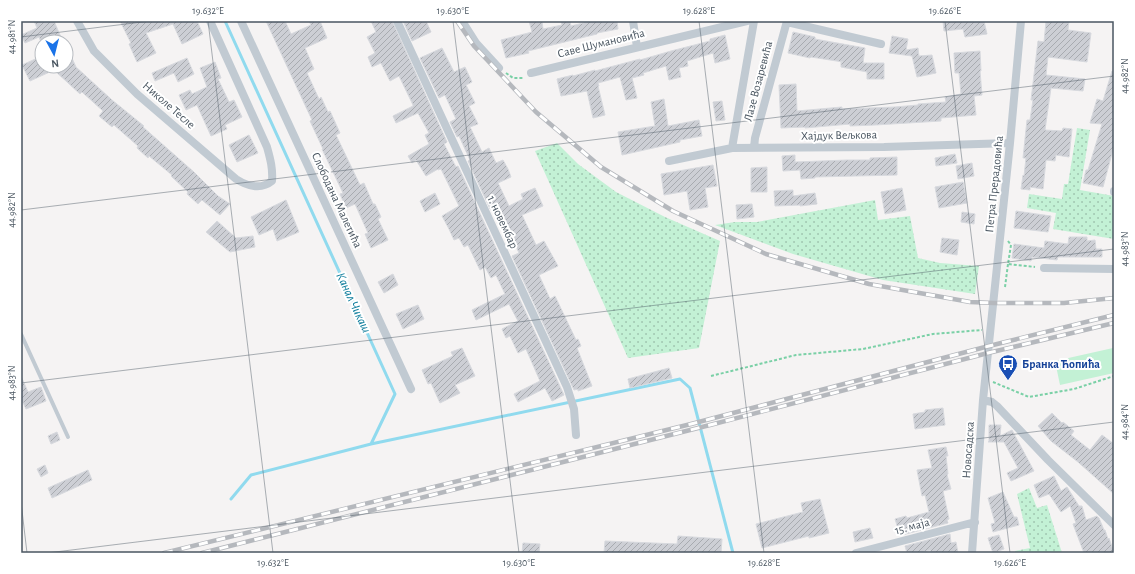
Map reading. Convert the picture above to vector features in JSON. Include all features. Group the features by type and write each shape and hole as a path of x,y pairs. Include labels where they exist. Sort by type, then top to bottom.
{"street":[{"name":"Николе Тесле","path":"77,21 94,51 137,94 236,179 244,184 254,186 268,184 272,181 272,164 267,147 210,21"},
{"name":"Слободана Малетића","path":"241,21 411,389"},
{"name":"1. новембар","path":"397,21 567,387 574,409 576,435"},
{"path":"462,21 476,43 499,68"},
{"path":"633,21 637,47"},
{"name":"Саве Шумановића","path":"531,73 748,21"},
{"name":"Лазе Возаревића","path":"732,148 754,21"},
{"path":"787,21 881,44"},
{"name":"Лазе Возаревића","path":"754,148 755,138 787,21"},
{"name":"Петра Прерадовића","path":"988,350 1010,143 1021,21"},
{"name":"Хајдук Вељкова","path":"669,161 732,148 884,147 1010,143"},
{"path":"1044,268 1114,269"},
{"name":"Новосадска","path":"972,553 988,350"},
{"path":"983,400 992,402 997,406 1048,460 1114,525"},
{"name":"15. маја","path":"856,553 975,522"}],"lane":[{"path":"21,334 68,437"}],"path":[{"path":"499,68 510,77 518,79 526,78 531,73"},
{"path":"1000,239 1007,240 1010,243 1008,264 1044,268"},
{"path":"710,376 796,355 863,349 933,334 991,329"},
{"path":"992,382 1030,397 1074,389 1114,376"}],"green space":[{"path":"1077,128 1090,130 1080,190 1114,196 1114,239 1053,229 1056,213 1027,208 1029,194 1062,199 1064,184 1068,184"},
{"path":"557,143 578,164 616,192 665,217 720,241 699,348 628,358 535,151"},
{"path":"875,200 878,220 910,216 918,258 940,263 979,266 975,294 883,280 793,254 715,225 735,222 757,222"},
{"path":"1113,348 1114,373 1060,385 1055,361"},
{"path":"1029,488 1037,508 1047,505 1062,553 1015,553 1015,551 1030,548 1017,494"}],"building":[{"path":"34,21 54,21 60,34 34,34 34,39 25,43 21,35 37,28"},
{"path":"120,21 197,21 203,34 182,44 173,24 146,33 156,53 137,62 129,44 131,43"},
{"path":"266,21 285,21 291,34 311,25 309,21 320,21 327,38 305,48 314,69 307,73 319,99 321,97 328,112 330,111 340,133 336,135 360,185 364,183 373,204 375,204 381,217 378,219 388,240 371,248 365,234 368,233 355,204 346,208 340,194 343,193 310,121 312,120"},
{"path":"371,21 392,21 447,142 444,144 456,167 458,166 564,395 552,401 545,388 518,402 514,394 540,381 526,349 518,353 510,336 506,338 502,329 518,321 509,304 476,320 472,310 505,294 496,275 491,278 485,267 480,270 468,245 464,247 459,238 454,240 442,216 459,206 441,169 438,169 426,176 416,160 412,163 408,156 429,144 425,135 429,133 418,113 396,123 393,116 413,105 399,76 390,81 381,63 372,67 368,57 375,53 367,37 376,32"},
{"path":"403,21 426,21 431,32 412,41"},
{"path":"529,21 542,21 543,29 562,25 561,21 570,21 571,26 591,21 617,21 618,29 597,33 528,51 529,53 506,58 501,40 532,32"},
{"path":"943,21 984,21 987,34 965,37 963,29 944,31"},
{"path":"1046,21 1069,21 1068,30 1091,33 1087,62 1048,57 1046,75 1085,79 1083,91 1051,88 1045,130 1062,131 1063,128 1072,129 1069,157 1056,155 1055,161 1046,160 1043,189 1030,187 1030,190 1021,189 1026,158 1023,158 1027,120 1030,120 1033,100 1031,100 1038,41 1044,42"},
{"path":"793,32 815,37 815,39 865,48 863,63 884,63 884,79 867,79 867,72 841,67 841,62 843,62 810,58 788,53"},
{"path":"725,35 730,59 715,63 713,53 687,61 688,66 679,68 681,77 669,80 666,66 643,73 644,75 632,78 637,98 626,100 620,77 598,83 605,115 593,118 587,91 561,96 557,79 640,60 710,41 710,39"},
{"path":"892,36 908,39 906,50 918,48 919,56 932,55 936,73 917,77 912,56 889,53"},
{"path":"442,48 454,72 465,67 472,82 466,85 475,103 469,106 478,124 470,127 482,152 489,148 496,163 503,160 508,169 511,177 498,183 509,206 523,199 521,194 535,188 543,206 522,215 536,245 544,241 558,266 539,275 550,299 555,296 576,340 578,339 581,346 577,348 592,386 578,391 578,389 574,390 512,256 519,253 497,206 490,209 468,161 470,160 459,136 457,137 450,122 456,119 445,95 439,98 420,58"},
{"path":"980,51 982,95 974,96 976,115 941,118 941,121 781,128 779,85 796,84 797,111 842,107 842,109 895,107 946,102 945,97 961,94 959,73 955,73 954,53"},
{"path":"187,58 194,74 178,82 174,73 155,81 152,73"},
{"path":"34,60 34,74 45,74 30,81 22,65"},
{"path":"215,62 221,78 218,79 229,102 234,100 242,117 225,125 227,129 211,136 197,105 186,110 179,95 190,90 192,94 207,87 200,68"},
{"path":"74,63 76,67 112,100 144,126 143,127 195,173 218,196 230,204 220,215 202,200 198,204 187,194 188,192 171,176 172,175 149,156 148,158 137,148 138,146 114,125 112,127 99,116 103,111 82,92 80,94 58,74 74,74"},
{"path":"1112,71 1114,71 1114,110 1112,118 1114,118 1114,146 1103,187 1083,183 1102,124 1090,123 1097,99 1103,101"},
{"path":"664,99 668,126 699,120 702,136 622,155 618,132 655,126 651,102"},
{"path":"722,101 725,120 716,121 713,102"},
{"path":"249,135 258,153 237,162 229,145"},
{"path":"955,154 957,163 936,166 935,158"},
{"path":"795,155 795,162 870,160 870,158 897,157 897,175 815,177 801,179 800,170 783,171 782,156"},
{"path":"972,163 974,176 958,179 956,166"},
{"path":"713,165 717,186 705,188 708,207 690,210 687,191 664,195 661,174"},
{"path":"767,167 767,192 751,192 751,168"},
{"path":"963,182 967,203 939,208 935,187"},
{"path":"902,188 906,210 885,214 881,192"},
{"path":"793,190 793,196 815,193 817,204 775,206 774,191"},
{"path":"435,193 440,204 425,212 420,201"},
{"path":"286,200 299,232 277,241 273,229 259,235 251,217"},
{"path":"752,204 754,217 737,219 736,205"},
{"path":"1016,211 1051,216 1048,232 1014,228"},
{"path":"962,212 975,214 974,224 961,222"},
{"path":"217,221 236,238 253,236 255,247 230,252 206,232"},
{"path":"1069,237 1087,237 1087,241 1095,240 1096,249 1102,249 1102,257 1058,257 1057,260 1032,257 1031,261 1012,258 1014,244 1044,248 1045,241 1068,244"},
{"path":"942,238 959,240 957,255 940,252"},
{"path":"393,274 398,285 384,293 378,282"},
{"path":"418,305 424,319 403,329 396,314"},
{"path":"462,348 475,376 455,385 460,393 440,403 431,383 428,384 422,370 453,356 451,352"},
{"path":"669,368 672,378 630,388 628,379"},
{"path":"21,376 28,392 41,387 46,401 26,409 21,398"},
{"path":"943,408 945,425 915,429 913,414 925,412 925,410"},
{"path":"1052,413 1062,423 1063,422 1074,431 1071,435 1090,450 1102,435 1114,444 1114,494 1078,462 1051,441 1038,426"},
{"path":"989,425 1001,425 1000,436 1012,430 1034,471 1011,481 1007,473 1018,468 1004,442 988,442"},
{"path":"57,432 60,440 51,444 48,436"},
{"path":"946,447 948,456 946,456 947,475 951,489 943,491 949,519 947,520 948,523 902,535 901,532 899,532 895,519 906,516 907,518 929,512 925,495 922,496 917,470 932,468 928,450"},
{"path":"45,465 48,473 41,477 37,469"},
{"path":"88,470 92,480 52,498 48,488"},
{"path":"1054,476 1061,491 1067,487 1079,506 1082,506 1086,520 1097,516 1099,518 1108,539 1109,538 1114,553 1084,553 1073,524 1076,523 1070,506 1061,512 1049,494 1039,498 1034,485"},
{"path":"1003,492 1014,517 1017,517 1019,525 993,532 991,524 995,523 988,498"},
{"path":"820,499 829,533 809,538 809,536 762,548 756,524 803,512 801,503"},
{"path":"870,528 873,538 855,542 853,532"},
{"path":"950,534 951,543 956,542 958,553 931,553 930,550 920,553 907,553 905,546"},
{"path":"999,535 1004,549 993,553 988,538"},
{"path":"678,536 722,539 721,553 604,553 605,541 677,544"},
{"path":"523,543 540,544 539,553 522,553"}],"waterway":[{"name":"Канал Чикаш","path":"225,21 395,394 371,444 251,475 231,499"},
{"path":"371,444 680,379 690,388 733,553"}],"railway":[{"path":"457,21 474,46 536,112 601,167 673,211 766,254 869,284 970,302 1064,303 1114,298"},
{"path":"164,553 691,424 1114,315"},
{"path":"202,553 710,425 988,353 1114,323"}],"place":[{"name":"Бранка Ћопића","path":"1008,381"}]}
